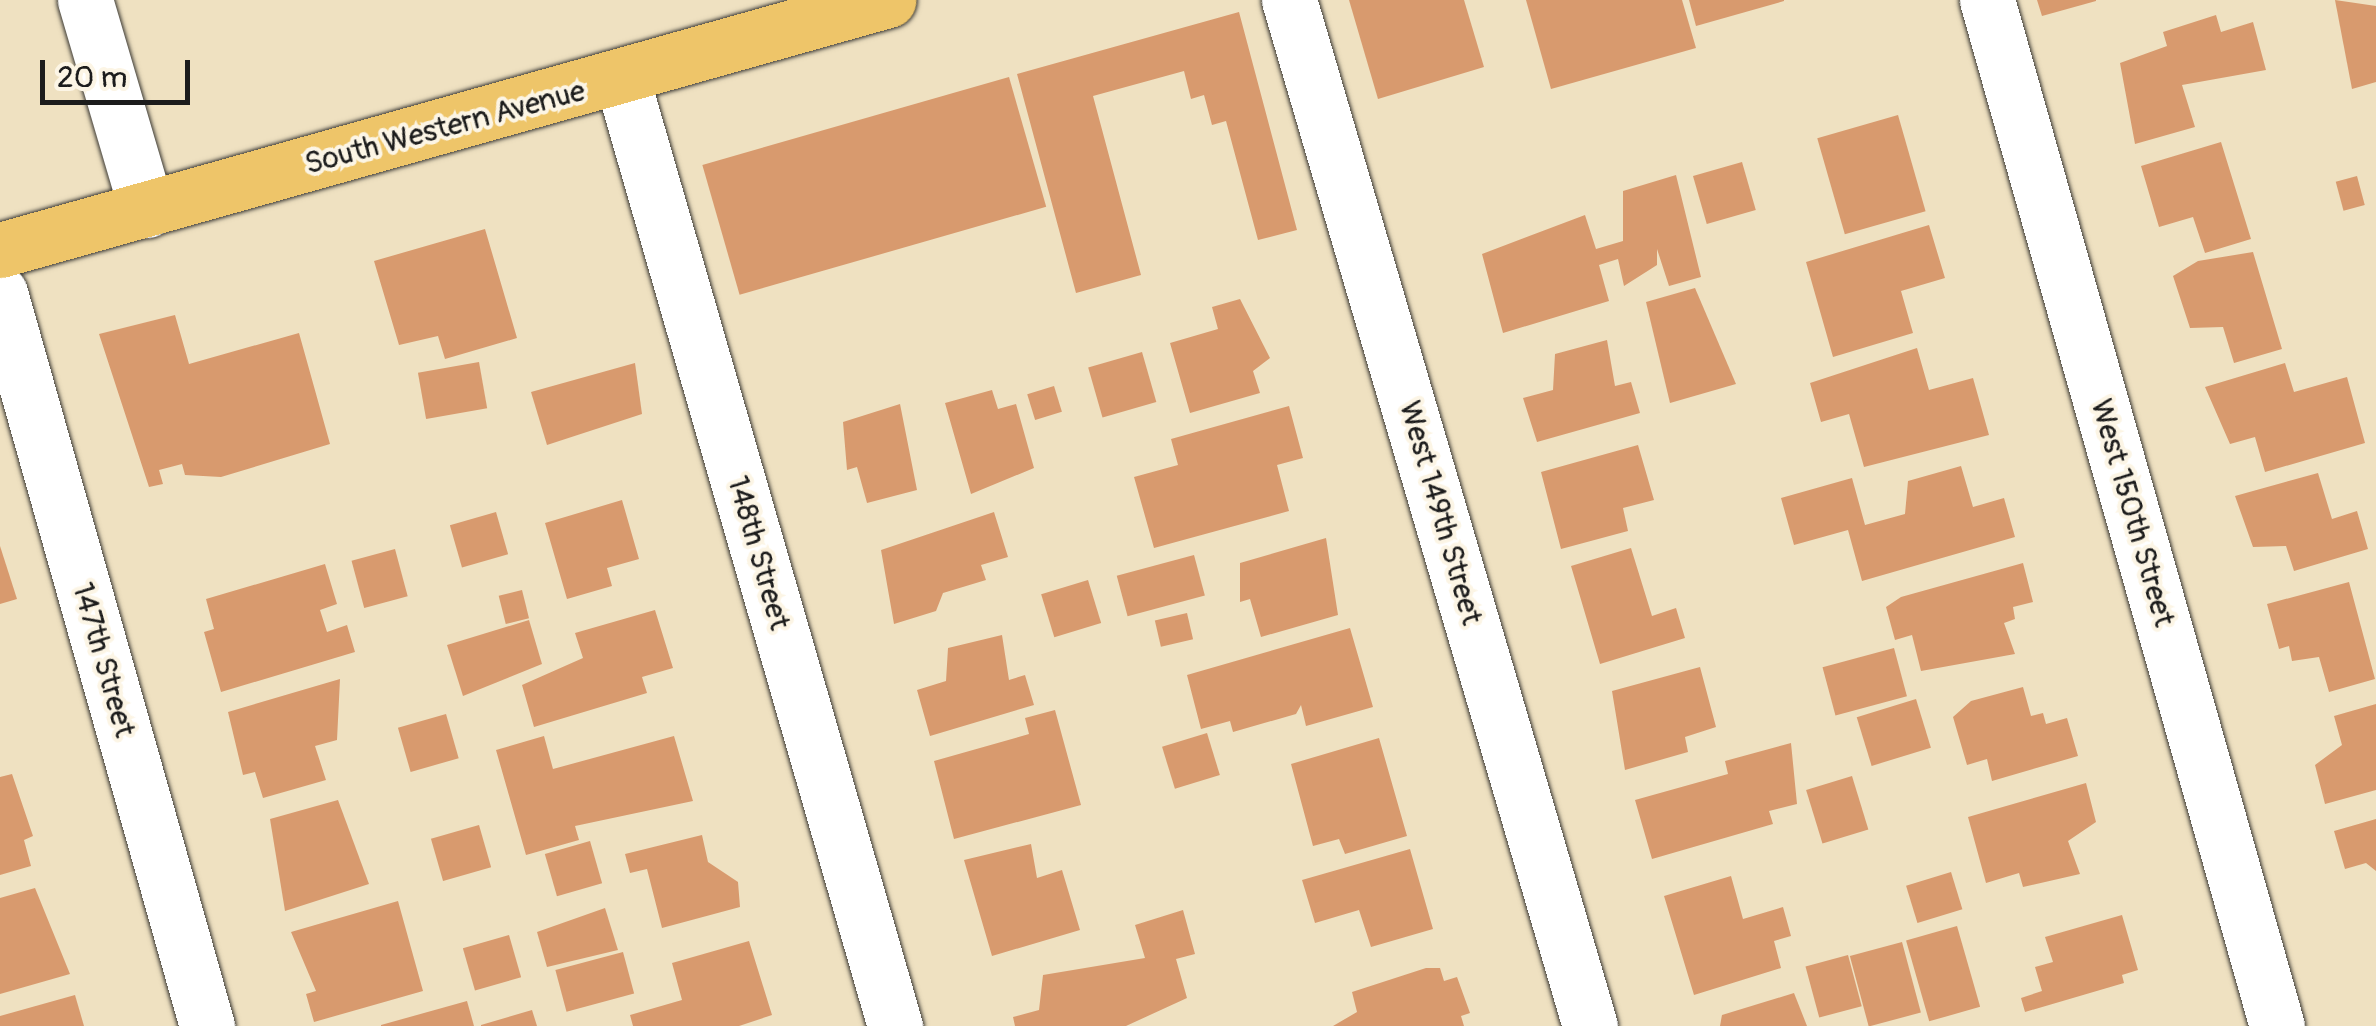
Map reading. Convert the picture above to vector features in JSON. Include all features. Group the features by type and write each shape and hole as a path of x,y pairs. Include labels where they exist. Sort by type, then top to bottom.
{"main road":[{"name":"South Western Avenue","path":"0,250 622,79 888,0"}],"street":[{"path":"85,0 147,210"},
{"name":"West 149th Street","path":"1290,0 1590,1026"},
{"name":"West 150th Street","path":"1987,0 2277,1026"},
{"name":"148th Street","path":"622,79 894,1026"},
{"name":"147th Street","path":"0,294 207,1026"}],"building":[{"path":"1349,0 1464,0 1484,67 1378,99"},
{"path":"1526,0 1682,0 1696,48 1551,89"},
{"path":"1689,0 1784,0 1784,1 1696,26"},
{"path":"2037,0 2096,0 2096,1 2042,16"},
{"path":"2335,0 2376,6 2376,82 2352,89"},
{"path":"1239,12 1297,230 1258,240 1226,121 1212,125 1204,95 1191,99 1184,71 1093,96 1141,275 1076,293 1017,74"},
{"path":"2216,15 2221,32 2253,22 2266,70 2182,85 2195,127 2135,144 2120,63 2167,46 2163,32"},
{"path":"1009,77 1046,207 740,295 702,165"},
{"path":"1898,115 1926,211 1845,234 1817,138"},
{"path":"2221,142 2251,239 2205,253 2193,217 2159,227 2141,166"},
{"path":"1742,162 1756,210 1707,224 1693,176"},
{"path":"1676,175 1701,277 1669,286 1657,249 1657,265 1624,286 1618,259 1599,265 1609,301 1503,333 1482,254 1585,215 1596,249 1623,241 1623,191"},
{"path":"2357,176 2365,205 2344,211 2336,182"},
{"path":"1929,225 1945,278 1901,291 1913,333 1833,357 1806,262"},
{"path":"485,229 517,338 445,359 438,336 399,345 374,261"},
{"path":"2253,252 2282,349 2234,363 2223,327 2190,328 2173,276 2198,261"},
{"path":"1695,288 1736,384 1670,403 1646,302"},
{"path":"1240,299 1270,358 1253,371 1260,393 1190,413 1170,343 1218,329 1212,307"},
{"path":"175,315 189,364 299,333 330,444 221,477 185,475 182,464 159,470 163,484 149,487 99,334"},
{"path":"1607,340 1615,386 1631,382 1640,413 1537,442 1523,398 1553,390 1555,354"},
{"path":"1917,348 1929,390 1973,378 1989,435 1864,467 1849,414 1821,422 1810,383"},
{"path":"1142,352 1156,402 1103,417 1088,367"},
{"path":"479,362 487,408 426,419 418,373"},
{"path":"635,363 642,414 547,445 531,392"},
{"path":"2285,363 2294,392 2347,377 2365,443 2265,472 2255,437 2230,444 2205,387"},
{"path":"1054,386 1062,412 1035,420 1027,394"},
{"path":"992,390 998,409 1016,404 1034,468 971,494 945,403"},
{"path":"900,404 917,490 867,503 857,467 847,470 843,422"},
{"path":"1289,406 1303,458 1277,465 1289,511 1154,548 1134,477 1178,465 1171,439"},
{"path":"1638,445 1654,500 1623,508 1628,531 1561,549 1541,472"},
{"path":"1961,466 1973,507 2004,498 2015,537 1862,581 1848,530 1794,545 1781,498 1852,478 1865,525 1905,514 1908,481"},
{"path":"2318,473 2332,519 2357,511 2368,549 2294,571 2286,546 2253,547 2235,496"},
{"path":"622,500 639,559 607,568 612,586 567,599 545,523"},
{"path":"496,512 508,554 462,568 450,525"},
{"path":"994,512 1008,557 981,565 986,580 943,593 936,611 894,624 881,550"},
{"path":"1326,538 1338,615 1261,637 1250,599 1240,602 1240,563"},
{"path":"0,546 17,599 0,604"},
{"path":"1631,548 1652,616 1676,608 1685,638 1600,664 1571,566"},
{"path":"395,549 408,596 364,608 352,561"},
{"path":"1194,555 1205,596 1128,616 1117,576"},
{"path":"2023,563 2033,602 2013,607 2015,619 2004,623 2015,654 1921,671 1912,635 1895,640 1886,607 1901,597"},
{"path":"325,564 337,604 320,610 327,632 347,625 355,652 221,692 204,632 214,629 206,599"},
{"path":"1088,580 1101,623 1054,637 1041,594"},
{"path":"2349,582 2375,679 2329,692 2319,657 2292,661 2289,646 2279,649 2267,604"},
{"path":"522,590 529,618 506,624 499,596"},
{"path":"655,610 673,668 642,677 647,693 534,727 522,685 583,658 575,633"},
{"path":"1187,613 1193,639 1161,647 1155,620"},
{"path":"529,620 542,664 463,696 447,645"},
{"path":"1350,628 1373,707 1306,726 1301,705 1296,714 1233,732 1230,721 1201,729 1187,675"},
{"path":"1002,635 1009,680 1025,675 1034,705 930,736 917,690 946,681 948,648"},
{"path":"1894,648 1907,696 1835,715 1823,667"},
{"path":"1700,667 1716,727 1685,737 1688,752 1625,770 1612,691"},
{"path":"340,679 337,740 315,746 326,780 263,798 255,772 243,775 228,712"},
{"path":"2023,687 2031,716 2043,713 2046,724 2067,718 2078,756 1992,781 1987,759 1967,765 1953,717 1971,701"},
{"path":"1916,699 1931,748 1872,766 1857,717"},
{"path":"2376,704 2376,790 2325,804 2315,765 2342,745 2334,716"},
{"path":"1055,710 1081,805 954,839 934,761 1029,734 1025,718"},
{"path":"446,714 459,758 411,772 398,728"},
{"path":"1207,733 1220,775 1175,789 1162,747"},
{"path":"544,736 553,769 674,736 693,801 575,826 579,840 526,855 496,750"},
{"path":"1379,738 1407,836 1345,854 1339,839 1313,846 1291,764"},
{"path":"1791,743 1797,804 1769,811 1773,824 1652,859 1635,800 1728,774 1725,761"},
{"path":"12,774 33,836 24,840 31,866 0,875 0,777"},
{"path":"1852,776 1868,830 1822,844 1806,790"},
{"path":"2086,783 2096,822 2068,841 2080,874 2023,887 2019,873 1986,883 1968,817"},
{"path":"338,800 369,884 285,911 270,819"},
{"path":"2376,819 2376,871 2366,863 2345,869 2334,831"},
{"path":"479,825 491,867 443,881 431,839"},
{"path":"702,835 708,862 738,882 740,907 662,928 647,869 630,873 625,854"},
{"path":"590,841 602,883 557,896 545,854"},
{"path":"1031,844 1037,878 1062,870 1080,930 992,956 964,860"},
{"path":"1410,849 1433,929 1371,947 1359,910 1315,923 1302,880"},
{"path":"1951,872 1962,909 1917,923 1906,886"},
{"path":"1731,876 1743,919 1783,907 1791,936 1774,941 1781,968 1694,995 1664,896"},
{"path":"35,888 70,974 0,994 0,898"},
{"path":"398,901 423,991 314,1022 306,994 316,991 291,932"},
{"path":"605,908 618,950 547,967 537,932"},
{"path":"1183,910 1195,954 1176,959 1187,998 1126,1026 1015,1026 1013,1017 1039,1010 1043,975 1145,958 1135,925"},
{"path":"2122,915 2138,970 2122,975 2124,983 2025,1012 2021,998 2042,991 2035,967 2053,962 2045,937"},
{"path":"1957,926 1980,1007 1929,1021 1906,941"},
{"path":"509,935 521,977 475,991 463,948"},
{"path":"749,941 772,1015 739,1026 633,1026 630,1015 682,1000 672,963"},
{"path":"1902,942 1921,1013 1869,1026 1850,956"},
{"path":"623,952 634,994 567,1012 555,970"},
{"path":"1848,955 1862,1006 1819,1018 1805,966"},
{"path":"1426,968 1440,968 1444,981 1457,977 1470,1013 1461,1016 1464,1026 1333,1026 1357,1012 1352,992"},
{"path":"1794,993 1807,1026 1720,1026 1722,1015"},
{"path":"75,995 84,1026 0,1026 0,1016"},
{"path":"467,1001 474,1026 381,1026 381,1025"},
{"path":"532,1010 537,1026 481,1026 481,1025"}]}
